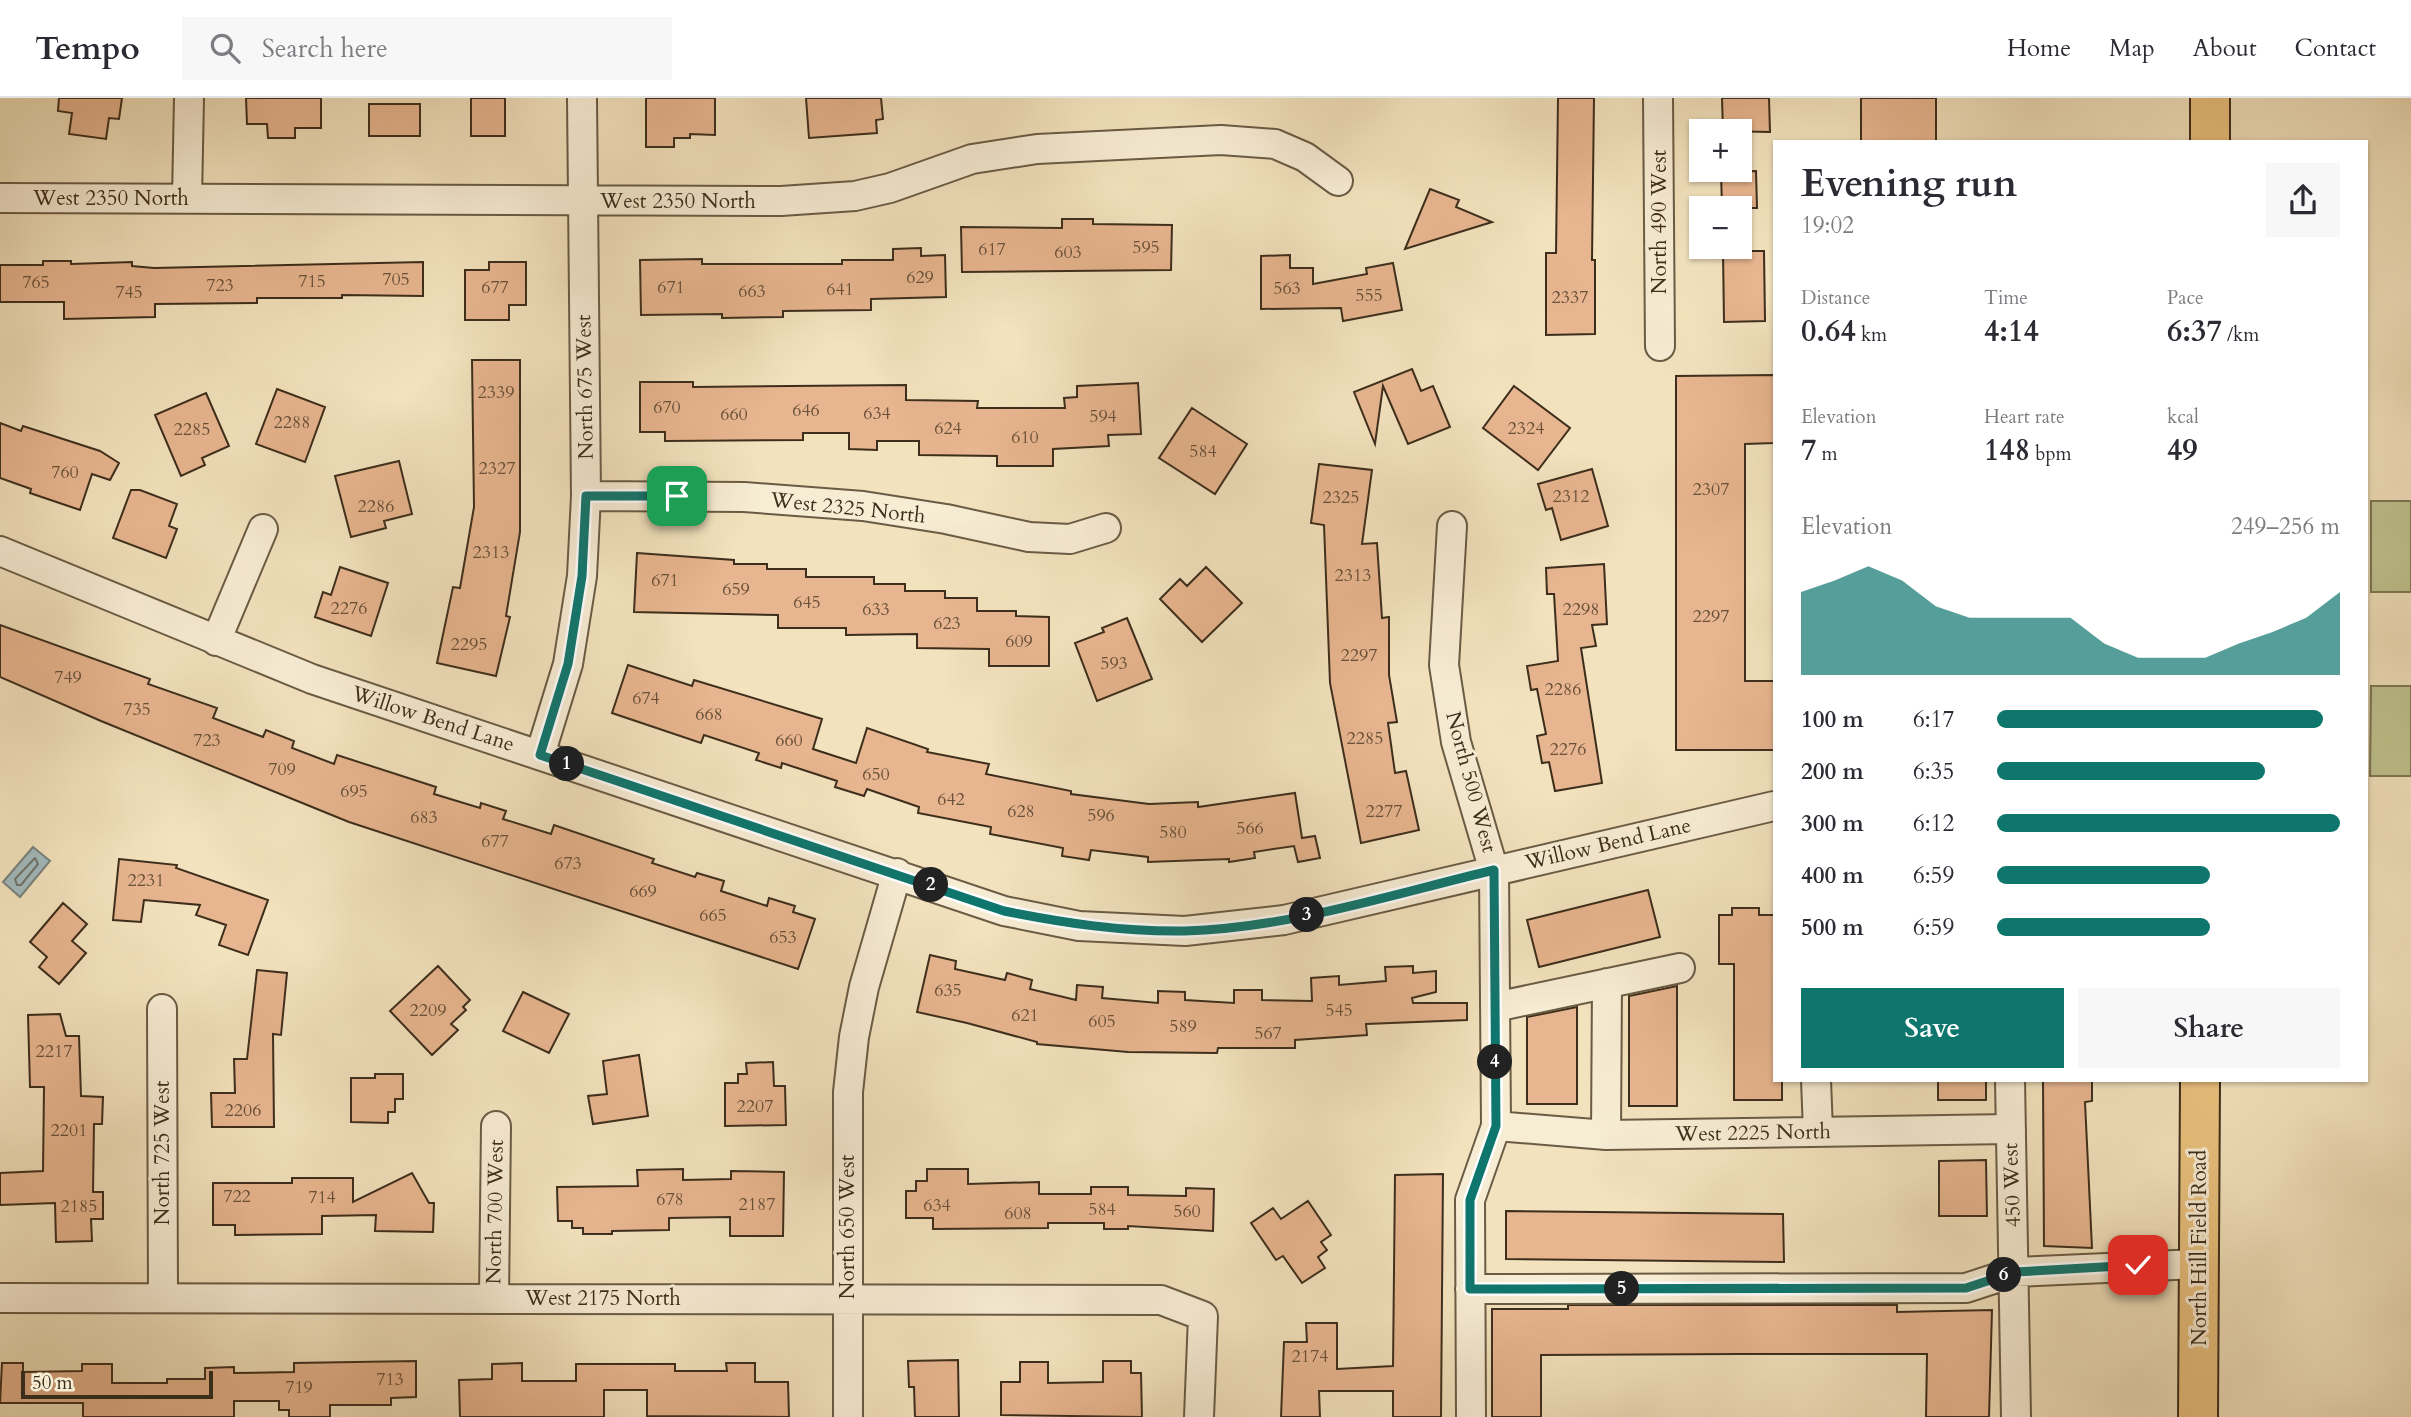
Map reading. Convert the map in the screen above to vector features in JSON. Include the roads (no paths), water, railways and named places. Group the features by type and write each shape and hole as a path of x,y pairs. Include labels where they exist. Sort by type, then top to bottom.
{"main road":[{"path":"2210,98 2210,140"},
{"name":"North Hill Field Road","path":"2198,1417 2200,1082"}],"street":[{"path":"187,198 189,98"},
{"name":"North 675 West","path":"540,755 568,664 582,576 586,496 582,98"},
{"name":"North 490 West","path":"1658,98 1660,346"},
{"name":"West 2350 North","path":"0,198 781,201 855,196 890,188 972,159 1037,149 1221,140 1275,144 1305,157 1338,181"},
{"name":"West 2325 North","path":"586,496 744,497 863,506 946,519 1029,537 1070,539 1107,528"},
{"name":"North 500 West","path":"1452,526 1444,665 1456,742 1494,870 1496,1126 1470,1200 1471,1417"},
{"path":"216,641 262,529"},
{"name":"Willow Bend Lane","path":"0,551 312,679 1004,911 1079,926 1185,931 1284,920 1773,806"},
{"name":"North 650 West","path":"848,1417 848,1092 854,1037 867,975 897,873"},
{"path":"1495,1007 1680,968"},
{"path":"1606,1135 1607,984"},
{"name":"North 725 West","path":"162,1009 163,1298"},
{"path":"1816,1082 1818,1131"},
{"name":"450 West","path":"2010,1082 2016,1417"},
{"name":"North 700 West","path":"494,1298 496,1126"},
{"name":"West 2225 North","path":"1496,1126 1606,1135 2011,1129"},
{"path":"1470,1289 1966,1288 2015,1272 2198,1264"},
{"name":"West 2175 North","path":"0,1298 1161,1300 1203,1316 1199,1417"}],"water":[{"path":"33,847 50,861 20,897 3,882"}]}
